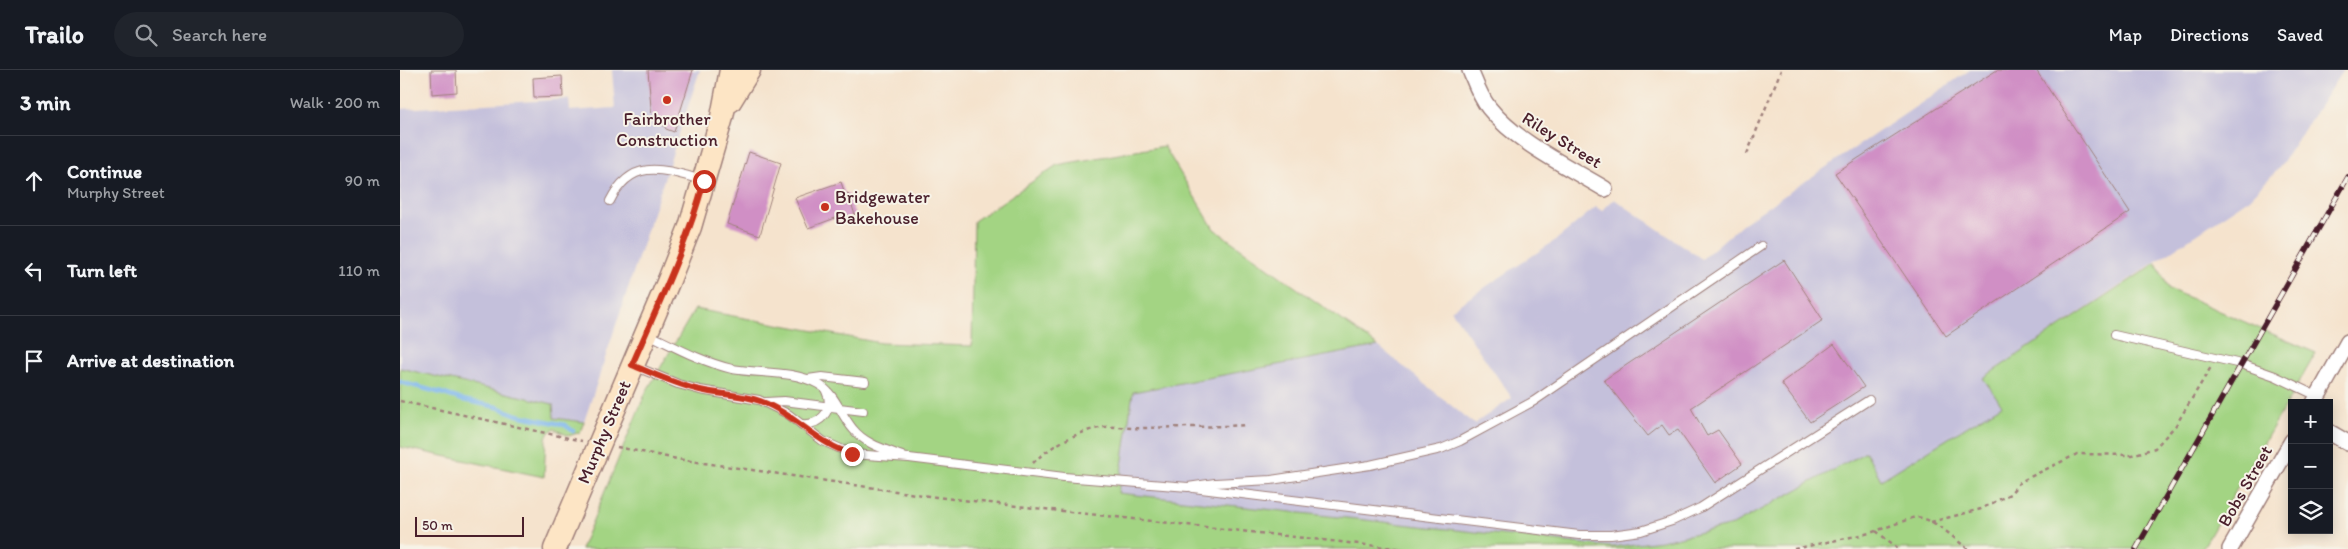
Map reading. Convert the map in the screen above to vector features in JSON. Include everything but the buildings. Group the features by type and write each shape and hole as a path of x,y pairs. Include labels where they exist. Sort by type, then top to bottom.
{"street":[{"name":"Murphy Street","path":"555,549 690,227 722,117 731,70"},
{"name":"Murphy Street","path":"722,117 749,70"},
{"name":"Riley Street","path":"1470,70 1487,106 1502,123 1516,135 1605,189"},
{"path":"2316,399 2348,342"},
{"path":"2333,434 2348,443"},
{"name":"Bobs Street","path":"2230,549 2290,444"}],"lane":[{"path":"610,201 623,181 640,171 668,171 704,181"},
{"path":"1188,487 1215,483 1270,480 1370,465 1441,449 1460,442 1534,401 1761,246"},
{"path":"646,333 688,353 725,367 808,380 821,386 832,394 860,437 877,446 909,458"},
{"path":"2114,335 2217,357 2275,376 2313,399"},
{"path":"632,365 692,388 764,402 778,401 862,411"},
{"path":"808,380 822,377 865,382"},
{"path":"801,424 811,424 822,419 828,407 827,394 821,386"},
{"path":"764,402 788,414 823,441 846,452 864,456 909,458 1024,472 1188,487 1579,535 1626,534 1657,527 1710,503 1869,400"}],"path":[{"path":"1746,154 1781,70"},
{"path":"1931,522 1981,509 2010,494 2020,482 2077,454 2132,455 2155,448 2176,425 2217,357"},
{"path":"400,402 470,416 559,438 677,459 936,497 1402,549"},
{"path":"1024,472 1051,448 1088,431 1105,427 1139,429 1248,425"},
{"path":"1794,549 1876,531 1916,517 1931,522 1968,549"},
{"path":"1876,531 1899,549"}],"shaded area":[{"path":"612,70 700,70 584,422 554,418 552,404 400,368 400,109 569,99 570,111 615,108"},
{"path":"1970,70 2343,70 2279,168 2250,198 1983,378 2002,405 1881,480 1866,452 1733,525 1662,541 1612,547 1117,493 1133,392 1378,346 1474,424 1512,398 1451,310 1556,240 1596,207 1602,211 1614,199 1702,259 1742,224"}],"green space":[{"path":"1164,146 1214,229 1378,346 1133,392 1118,493 1612,547 1662,541 1733,525 1866,452 1881,480 2002,405 1983,378 2156,263 2169,289 2316,353 2202,549 581,549 646,392 695,309 881,343 972,346 974,221 1057,165"},
{"path":"400,368 553,404 554,418 584,422 580,432 569,436 554,429 549,432 546,438 544,477 400,447"}],"waterway":[{"path":"400,382 463,400 497,407 517,415 565,425 573,431"}],"railway":[{"path":"2136,549 2348,177"}],"place":[{"name":"Fairbrother Construction","path":"667,100"},
{"name":"Bridgewater Bakehouse","path":"825,207"}],"route":[{"path":"704,181 690,227 632,365 678,384 719,394 759,400 788,414 812,434 835,448 852,454"}]}
